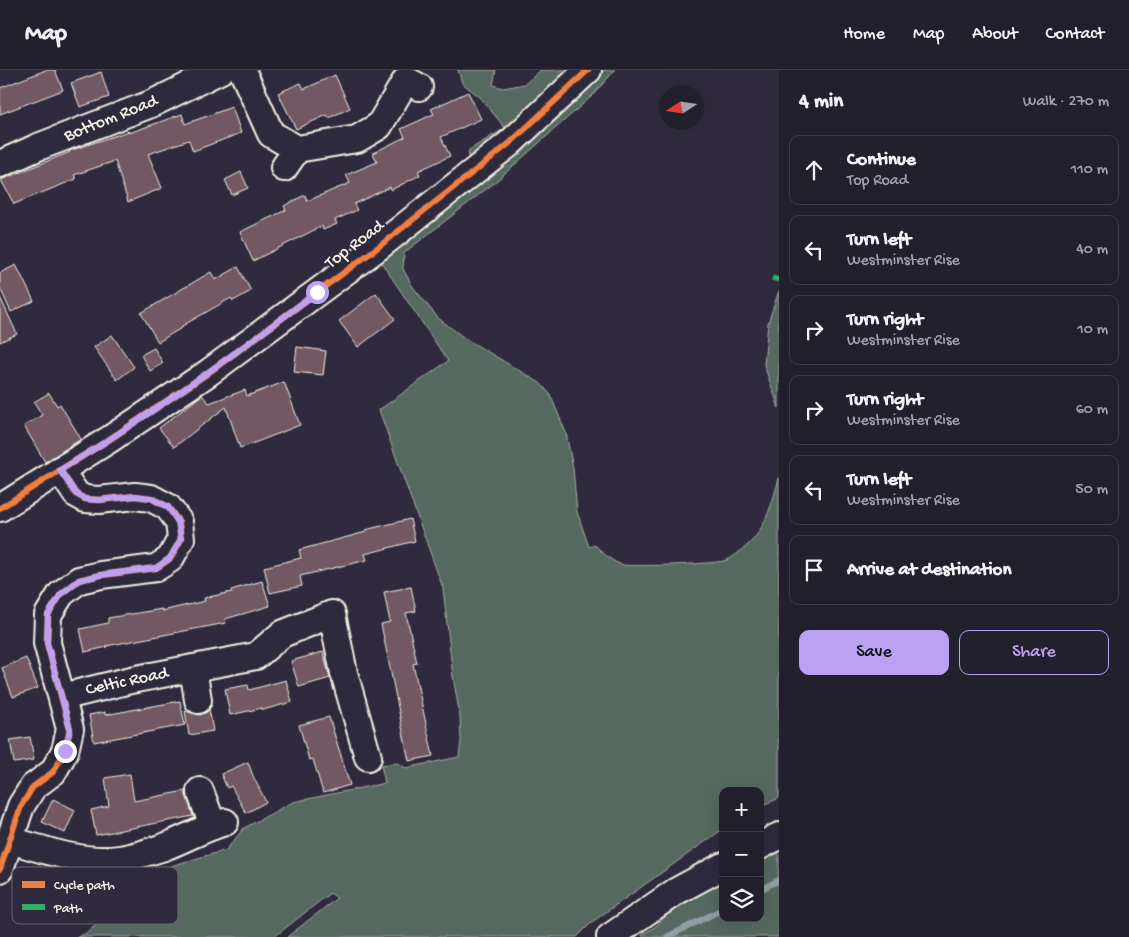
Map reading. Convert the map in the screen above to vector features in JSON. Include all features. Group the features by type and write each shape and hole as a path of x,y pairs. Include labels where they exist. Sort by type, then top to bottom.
{"street":[{"name":"Bottom Road","path":"0,164 38,147 151,104 221,70"},
{"path":"242,70 271,134 290,159 357,139 379,126 406,80"},
{"name":"Top Road","path":"0,508 110,439 208,373 377,248 510,143 588,70"},
{"path":"0,868 10,840 10,802 53,772 65,751 70,729 47,643 48,615 61,594 79,580 101,575 156,568 170,558 181,539 178,522 168,507 151,498 135,496 99,500 85,499 76,494 60,470"},
{"name":"Celtic Road","path":"62,697 131,680 256,656 282,634 332,614 344,673 368,757"},
{"name":"Celtic Road","path":"193,668 198,700"},
{"path":"10,840 55,853 89,859 120,859 164,846 219,824 200,791"},
{"path":"764,844 779,836"},
{"path":"610,937 675,892 719,868"}],"green space":[{"path":"458,70 496,70 493,85 503,88 525,84 541,70 615,70 592,96 494,183 404,253 403,269 413,287 438,318 463,337 540,383 550,394 566,433 573,468 577,512 589,547 595,545 616,562 630,566 709,563 730,559 749,544 760,530 768,513 779,478 779,798 764,805 764,787 719,787 719,832 592,922 577,937 287,937 337,898 330,893 274,937 77,937 85,934 97,924 178,924 178,867 170,867 226,850 244,828 293,802 385,783 381,765 397,763 406,768 459,757 461,741 460,716 453,677 443,588 379,410 448,361 379,259 467,174 469,150 505,128 480,97 462,83"},
{"path":"779,291 779,408 764,365 768,323"},
{"path":"779,848 779,937 643,937 642,935 656,926 678,902 719,880 719,922 764,922 764,856"}],"building":[{"path":"46,70 55,70 63,90 0,114 0,88"},
{"path":"101,72 109,97 80,107 71,83"},
{"path":"335,75 350,108 329,118 327,115 296,129 278,93 301,83 304,89"},
{"path":"468,92 481,119 441,137 450,156 418,171 420,175 391,190 390,187 354,204 357,210 335,220 337,224 323,230 322,226 253,261 240,232 286,210 284,206 305,195 307,201 350,183 346,175 377,162 373,153 405,137 401,129 434,114 431,109"},
{"path":"232,107 241,133 193,151 189,140 148,154 162,188 128,202 115,161 74,175 76,179 14,204 1,180 69,151 129,131 129,133 182,114 185,124"},
{"path":"241,172 248,188 232,195 225,180"},
{"path":"16,265 34,301 11,312 0,288 0,273"},
{"path":"238,267 251,291 233,301 231,298 158,342 141,313 211,272 215,280"},
{"path":"376,293 395,319 358,347 339,321"},
{"path":"0,297 17,334 0,342"},
{"path":"112,335 134,367 117,380 94,347"},
{"path":"297,347 326,351 323,375 294,372"},
{"path":"154,348 163,363 150,371 141,355"},
{"path":"284,382 300,425 262,440 240,448 226,407 174,447 159,428 202,395 209,403 245,390 247,396"},
{"path":"49,393 57,406 60,404 81,439 45,462 24,426 42,415 34,402"},
{"path":"410,519 415,541 365,554 367,560 300,576 302,586 270,593 264,567 301,558 299,550 366,532 365,530"},
{"path":"262,581 270,606 225,619 226,623 106,646 85,652 80,629 108,623 108,618 162,609 162,611 205,601 204,598 232,592 231,590"},
{"path":"411,587 416,611 406,613 417,663 413,664 433,756 409,761 381,624 390,622 384,592"},
{"path":"323,652 330,678 299,687 291,661"},
{"path":"26,658 38,688 13,697 2,668"},
{"path":"286,680 292,702 263,710 262,708 230,715 225,689 248,685 249,690"},
{"path":"180,701 185,725 94,742 89,715 105,712 105,715"},
{"path":"209,709 213,731 189,735 185,711 200,715"},
{"path":"329,717 350,785 323,793 313,759 309,760 299,725"},
{"path":"30,737 34,760 14,763 10,740"},
{"path":"248,762 266,802 246,813 231,786 227,788 221,774"},
{"path":"130,774 134,801 185,791 193,816 96,835 91,810 109,806 105,778"},
{"path":"53,799 75,810 65,833 42,822"}],"waterway":[{"path":"764,888 779,880"},
{"path":"667,937 719,911"}],"marked path":[{"path":"772,278 779,280"}],"cycle path":[{"path":"0,508 110,439 208,373 377,248 510,143 588,70"},
{"path":"0,869 21,806 33,787 53,772 65,751 70,729 47,643 48,615 61,594 79,580 101,575 156,568 170,559 181,539 179,522 168,507 151,498 135,496 99,500 85,499 76,494 60,470"}],"route":[{"path":"65,751 70,729 47,643 48,615 61,594 79,580 101,575 156,568 170,558 181,539 178,522 168,507 151,498 135,496 99,500 85,499 76,494 60,470 208,373 317,292"}]}
